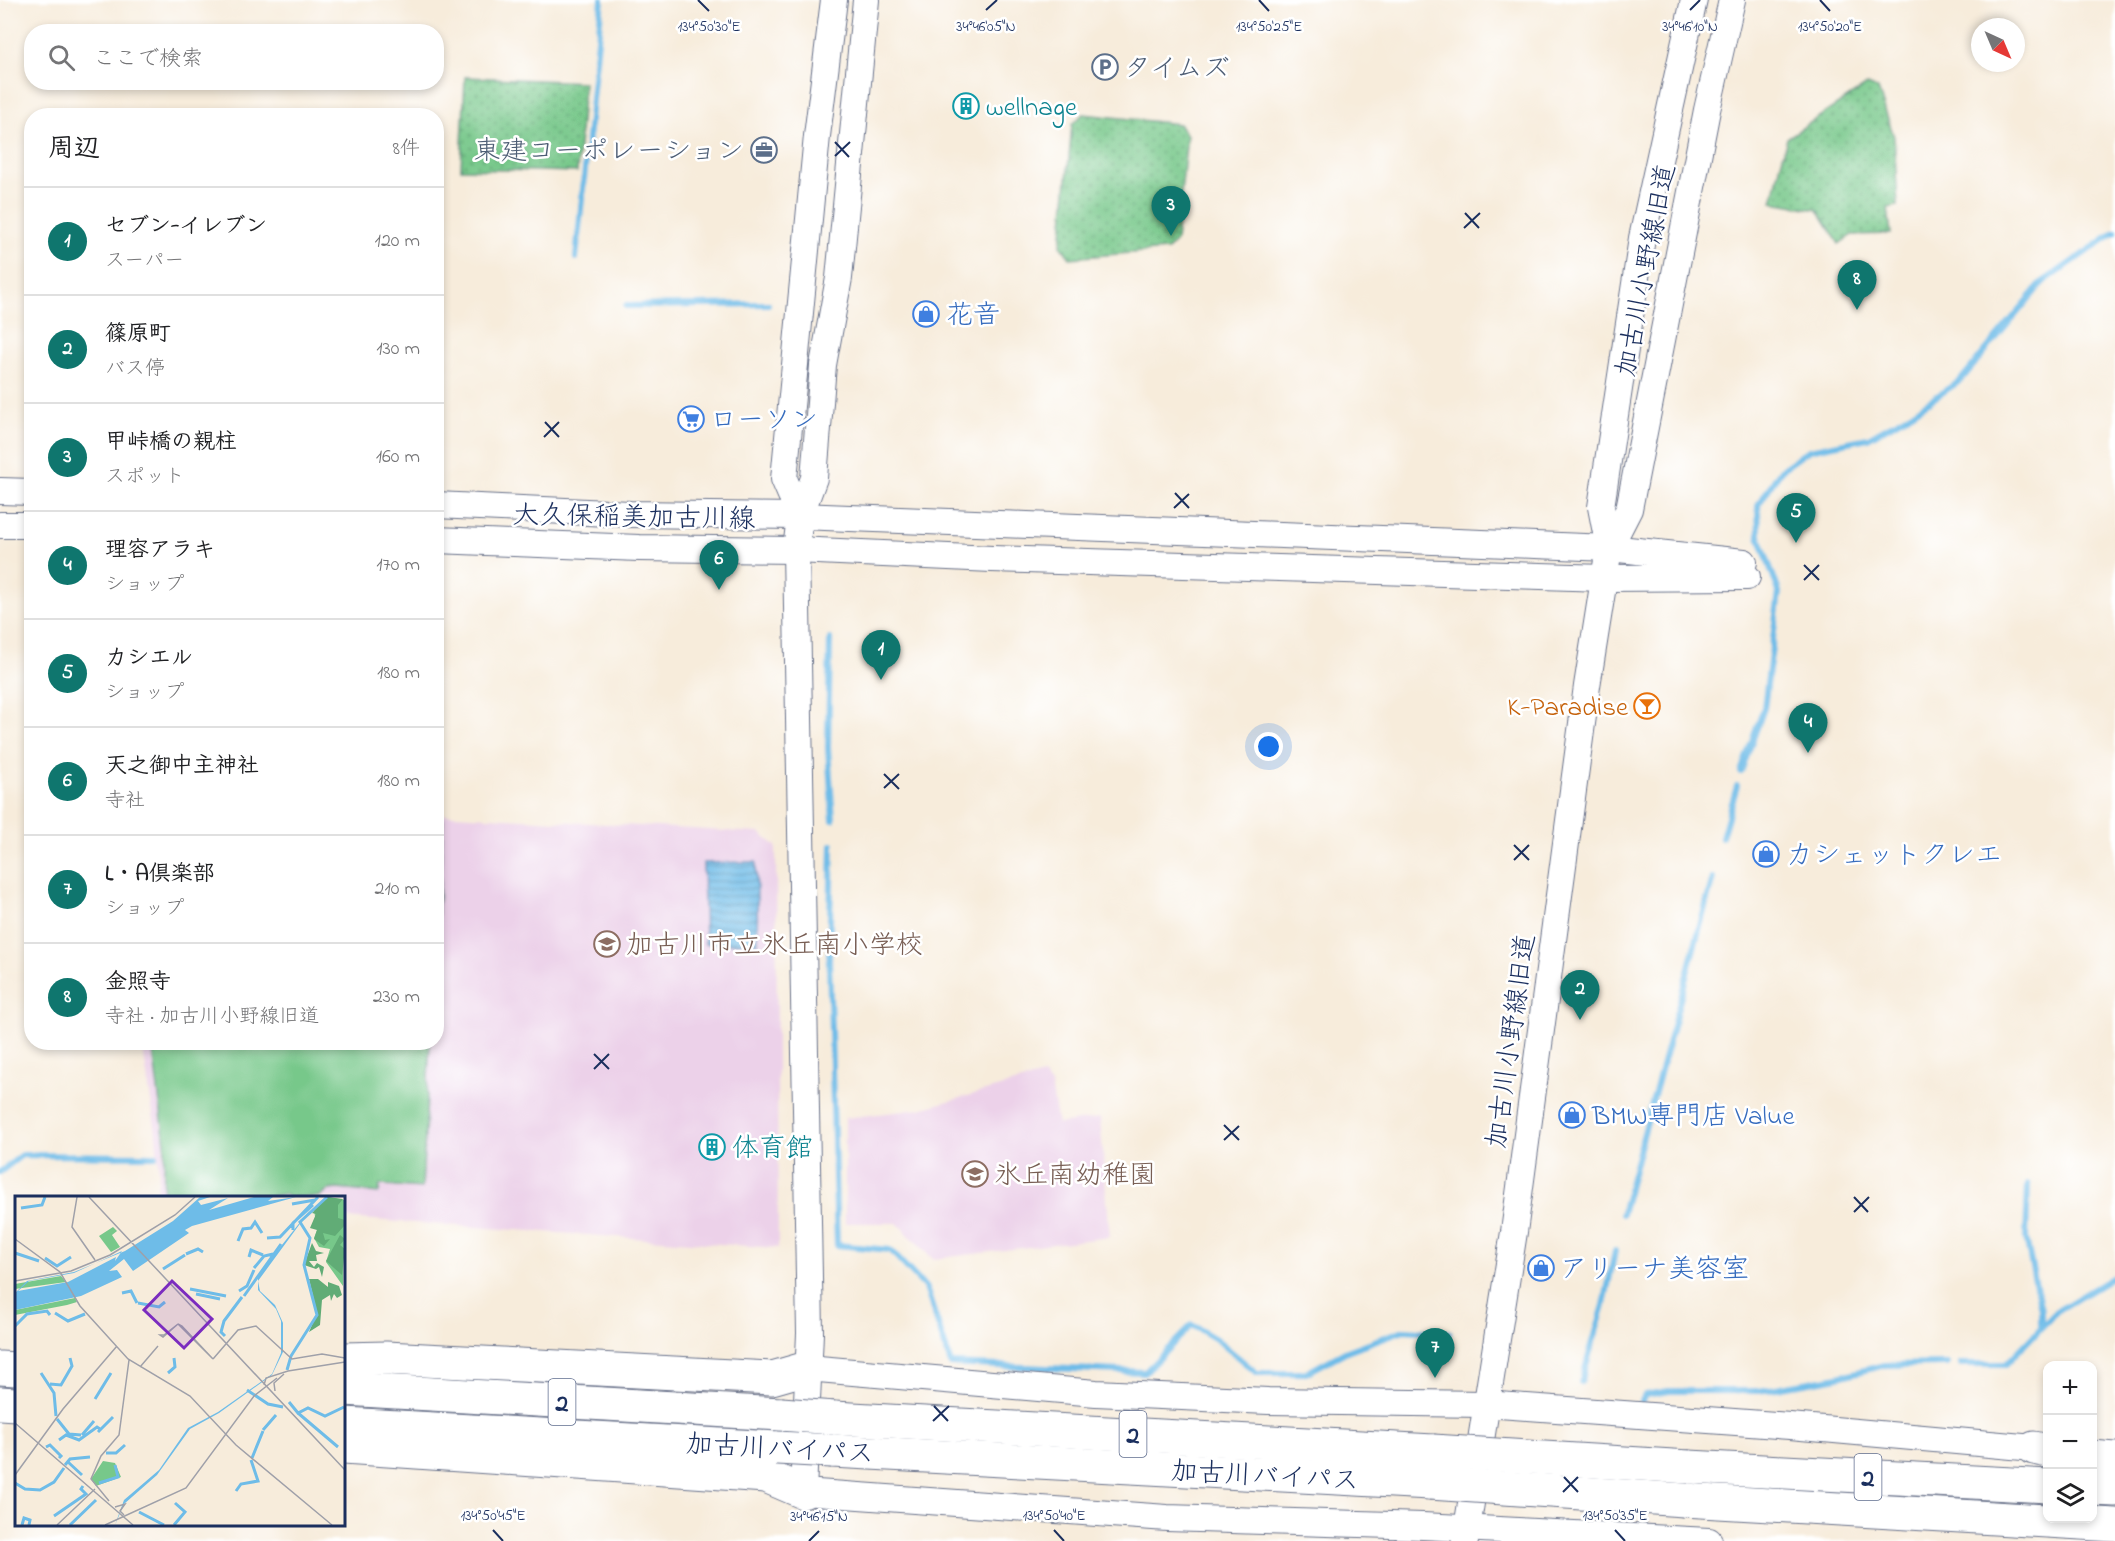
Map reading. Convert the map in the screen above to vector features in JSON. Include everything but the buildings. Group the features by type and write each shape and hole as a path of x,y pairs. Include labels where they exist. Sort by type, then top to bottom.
{"highway":[{"path":"345,1359 387,1358 772,1378 807,1368"},
{"path":"0,1368 15,1369"},
{"name":"加古川バイパス","path":"345,1389 2043,1486"},
{"path":"0,1403 15,1404"},
{"name":"加古川バイパス","path":"345,1424 1430,1483 2115,1524"},
{"path":"345,1447 766,1476 803,1492"},
{"path":"2097,1457 2115,1459"},
{"path":"2097,1489 2115,1490"}],"street":[{"name":"大久保稲美加古川線","path":"444,505 630,514 801,516 784,479 817,136 834,0"},
{"path":"866,0 838,278 823,365 814,478 801,516 796,550 810,1333 803,1492 1167,1518 1423,1526 1466,1535 1709,1541"},
{"name":"加古川小野線旧道","path":"1609,548 1601,507 1642,238 1694,0"},
{"name":"加古川小野線旧道","path":"1466,1535 1514,1232 1587,686 1609,548 1629,509 1707,110 1732,0"},
{"path":"0,491 24,492"},
{"path":"801,516 1609,548"},
{"path":"0,525 24,525"},
{"name":"大久保稲美加古川線","path":"444,540 1604,578 1745,569 1609,548"},
{"path":"807,1368 1096,1393 1268,1401 1485,1404 1802,1427 2041,1449"}],"shaded area":[{"name":"加古川市立氷丘南小学校","path":"444,814 760,833 776,846 778,1248 345,1218 345,1196 156,1196 159,1174 156,1133 143,1050 444,1050"},
{"name":"氷丘南幼稚園","path":"1043,1075 1051,1085 1058,1124 1100,1118 1110,1237 933,1259 897,1223 845,1223 845,1118 920,1109"}],"green space":[{"path":"465,77 584,82 577,172 461,169"},
{"path":"1867,85 1878,89 1894,137 1898,206 1888,208 1891,234 1852,235 1839,244 1818,210 1772,202 1787,138"},
{"path":"1083,114 1179,124 1187,136 1176,241 1167,250 1070,258 1061,246 1072,124"},
{"path":"153,1050 430,1050 422,1188 380,1185 379,1193 337,1189 329,1190 320,1196 286,1196 285,1194 163,1196 165,1143"}],"water":[{"path":"756,862 758,943 705,944 703,863"}],"waterway":[{"path":"576,258 602,0"},
{"path":"1741,772 1764,708 1779,592 1759,536 1758,505 1781,470 1809,450 1868,438 1912,413 1961,380 2043,282 2115,232"},
{"path":"626,306 768,304"},
{"path":"830,639 828,748 833,820"},
{"path":"1722,837 1737,786"},
{"path":"832,845 829,960 837,1245 890,1250 926,1288 951,1364 1145,1372 1192,1325 1216,1339 1257,1373 1306,1373 1347,1351 1404,1330 1450,1333"},
{"path":"1622,1214 1713,878"},
{"path":"0,1172 22,1155 155,1156"},
{"path":"2028,1185 2026,1238 2041,1310 2041,1324"},
{"path":"1581,1382 1604,1305 1615,1251"},
{"path":"1961,1364 2006,1364 2057,1311 2115,1276"},
{"path":"1642,1401 1645,1395 1669,1391 1759,1391 1838,1377 1884,1365 1947,1364"}],"place":[{"name":"タイムズ","path":"1105,67"},
{"name":"wellnage","path":"966,106"},
{"name":"東建コーポレーション","path":"764,150"},
{"name":"甲峠橋の親柱","path":"1171,236"},
{"name":"金照寺","path":"1857,310"},
{"name":"花音","path":"926,314"},
{"name":"ローソン","path":"691,419"},
{"name":"カシエル","path":"1796,543"},
{"name":"天之御中主神社","path":"719,590"},
{"name":"セブン-イレブン","path":"881,680"},
{"name":"K-Paradise","path":"1647,706"},
{"name":"理容アラキ","path":"1808,753"},
{"name":"カシェットクレエ","path":"1766,854"},
{"name":"加古川市立氷丘南小学校","path":"607,944"},
{"name":"篠原町","path":"1580,1020"},
{"name":"BMW専門店 Value","path":"1572,1115"},
{"name":"体育館","path":"712,1147"},
{"name":"氷丘南幼稚園","path":"975,1174"},
{"name":"アリーナ美容室","path":"1541,1268"},
{"name":"L・A倶楽部","path":"1435,1378"}]}
